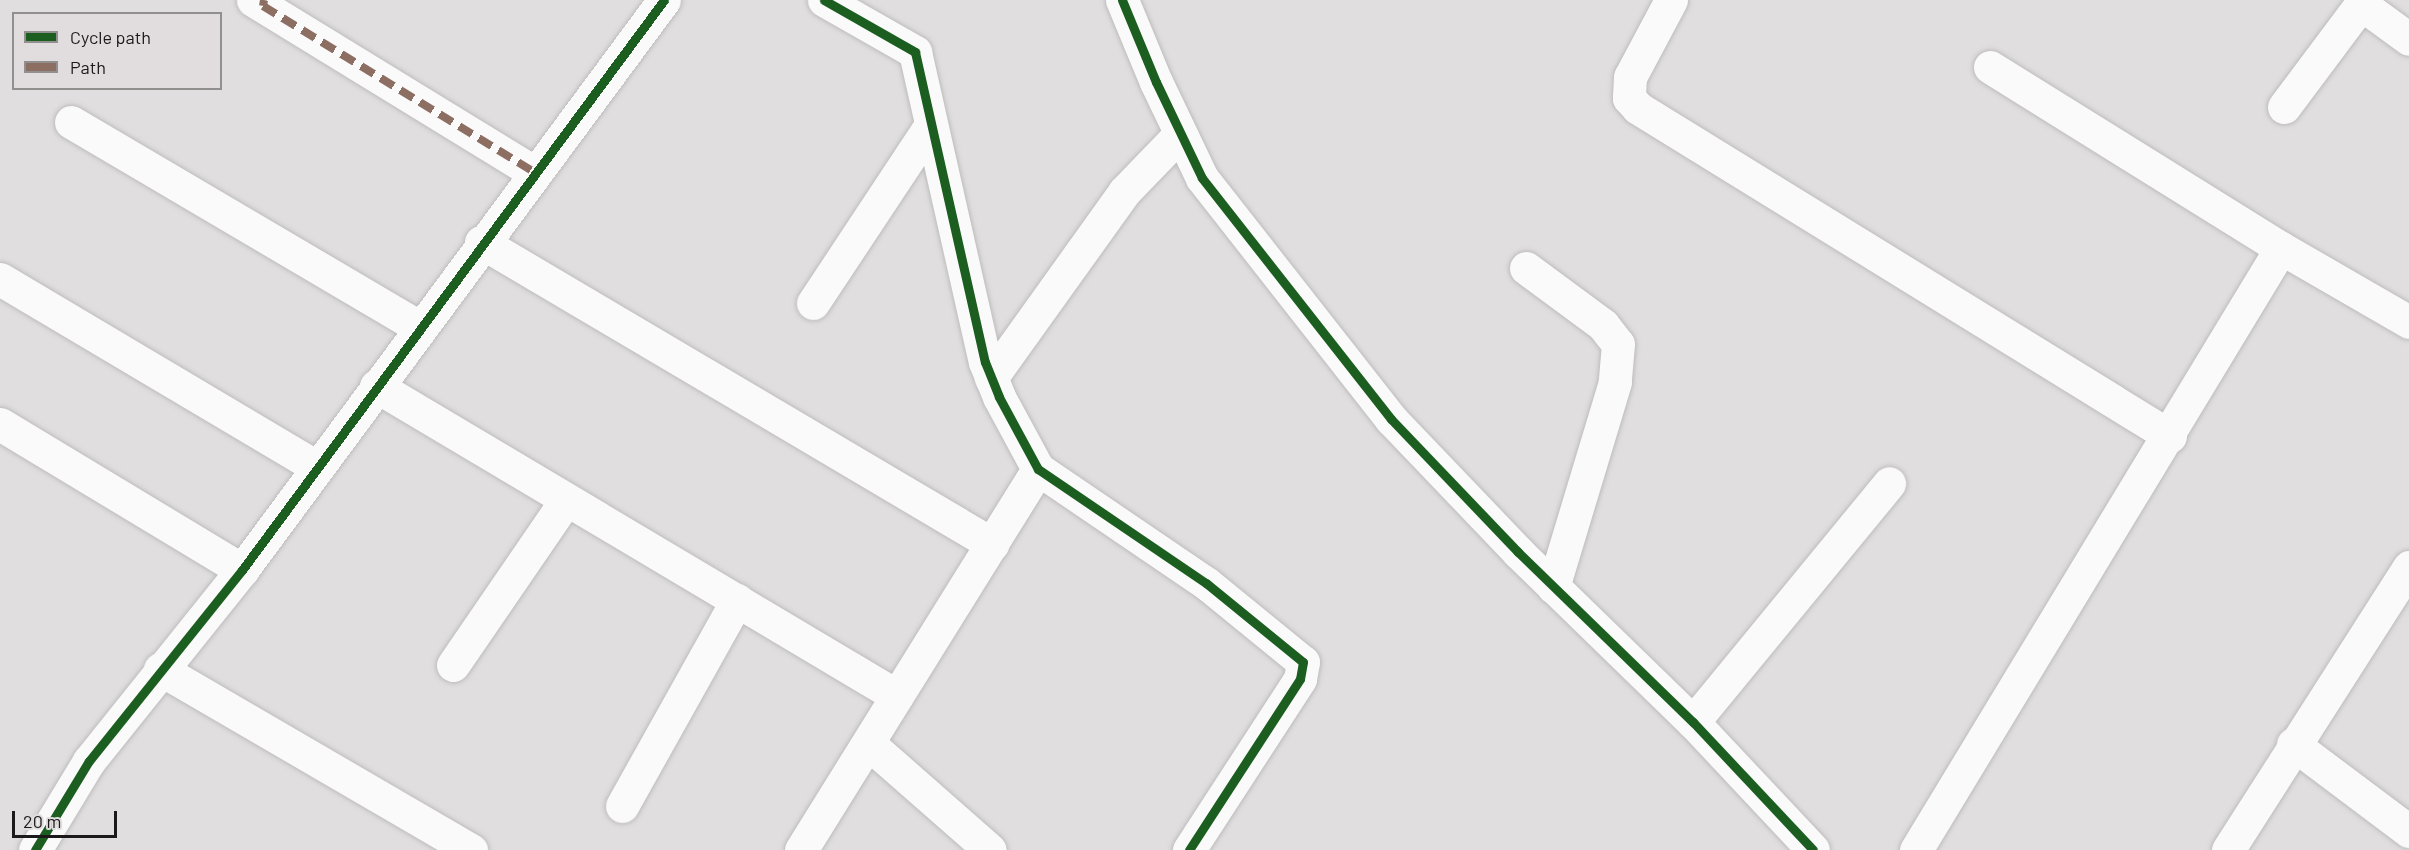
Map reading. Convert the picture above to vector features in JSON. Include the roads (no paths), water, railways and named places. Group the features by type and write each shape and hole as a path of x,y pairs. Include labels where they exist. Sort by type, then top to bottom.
{"street":[{"path":"35,850 89,761 160,669 242,570 481,242 664,0"},
{"path":"824,0 915,52 930,126 991,378 1038,469 1206,583 1303,662 1302,674 1190,850"},
{"path":"1122,0 1179,134 1223,208 1392,419 1553,587 1693,722 1813,850"},
{"path":"1671,0 1630,77 1629,98 1638,108 2170,436"},
{"path":"260,2 535,173"},
{"path":"2284,106 2362,2 2409,39"},
{"path":"1989,67 2281,248 2409,322"},
{"path":"71,122 419,327"},
{"path":"813,303 930,126"},
{"path":"991,378 1124,192 1179,134"},
{"path":"481,242 992,544"},
{"path":"1916,850 2170,436 2281,248"},
{"path":"1526,268 1603,324 1618,344 1615,382 1553,587"},
{"path":"0,279 316,467"},
{"path":"375,386 897,696"},
{"path":"0,424 242,570"},
{"path":"801,850 1038,469"},
{"path":"1693,722 1889,483"},
{"path":"453,665 566,500"},
{"path":"2228,850 2293,744 2409,567"},
{"path":"622,806 737,600"},
{"path":"160,669 471,850"},
{"path":"868,743 990,850"},
{"path":"2293,744 2409,831"}]}
